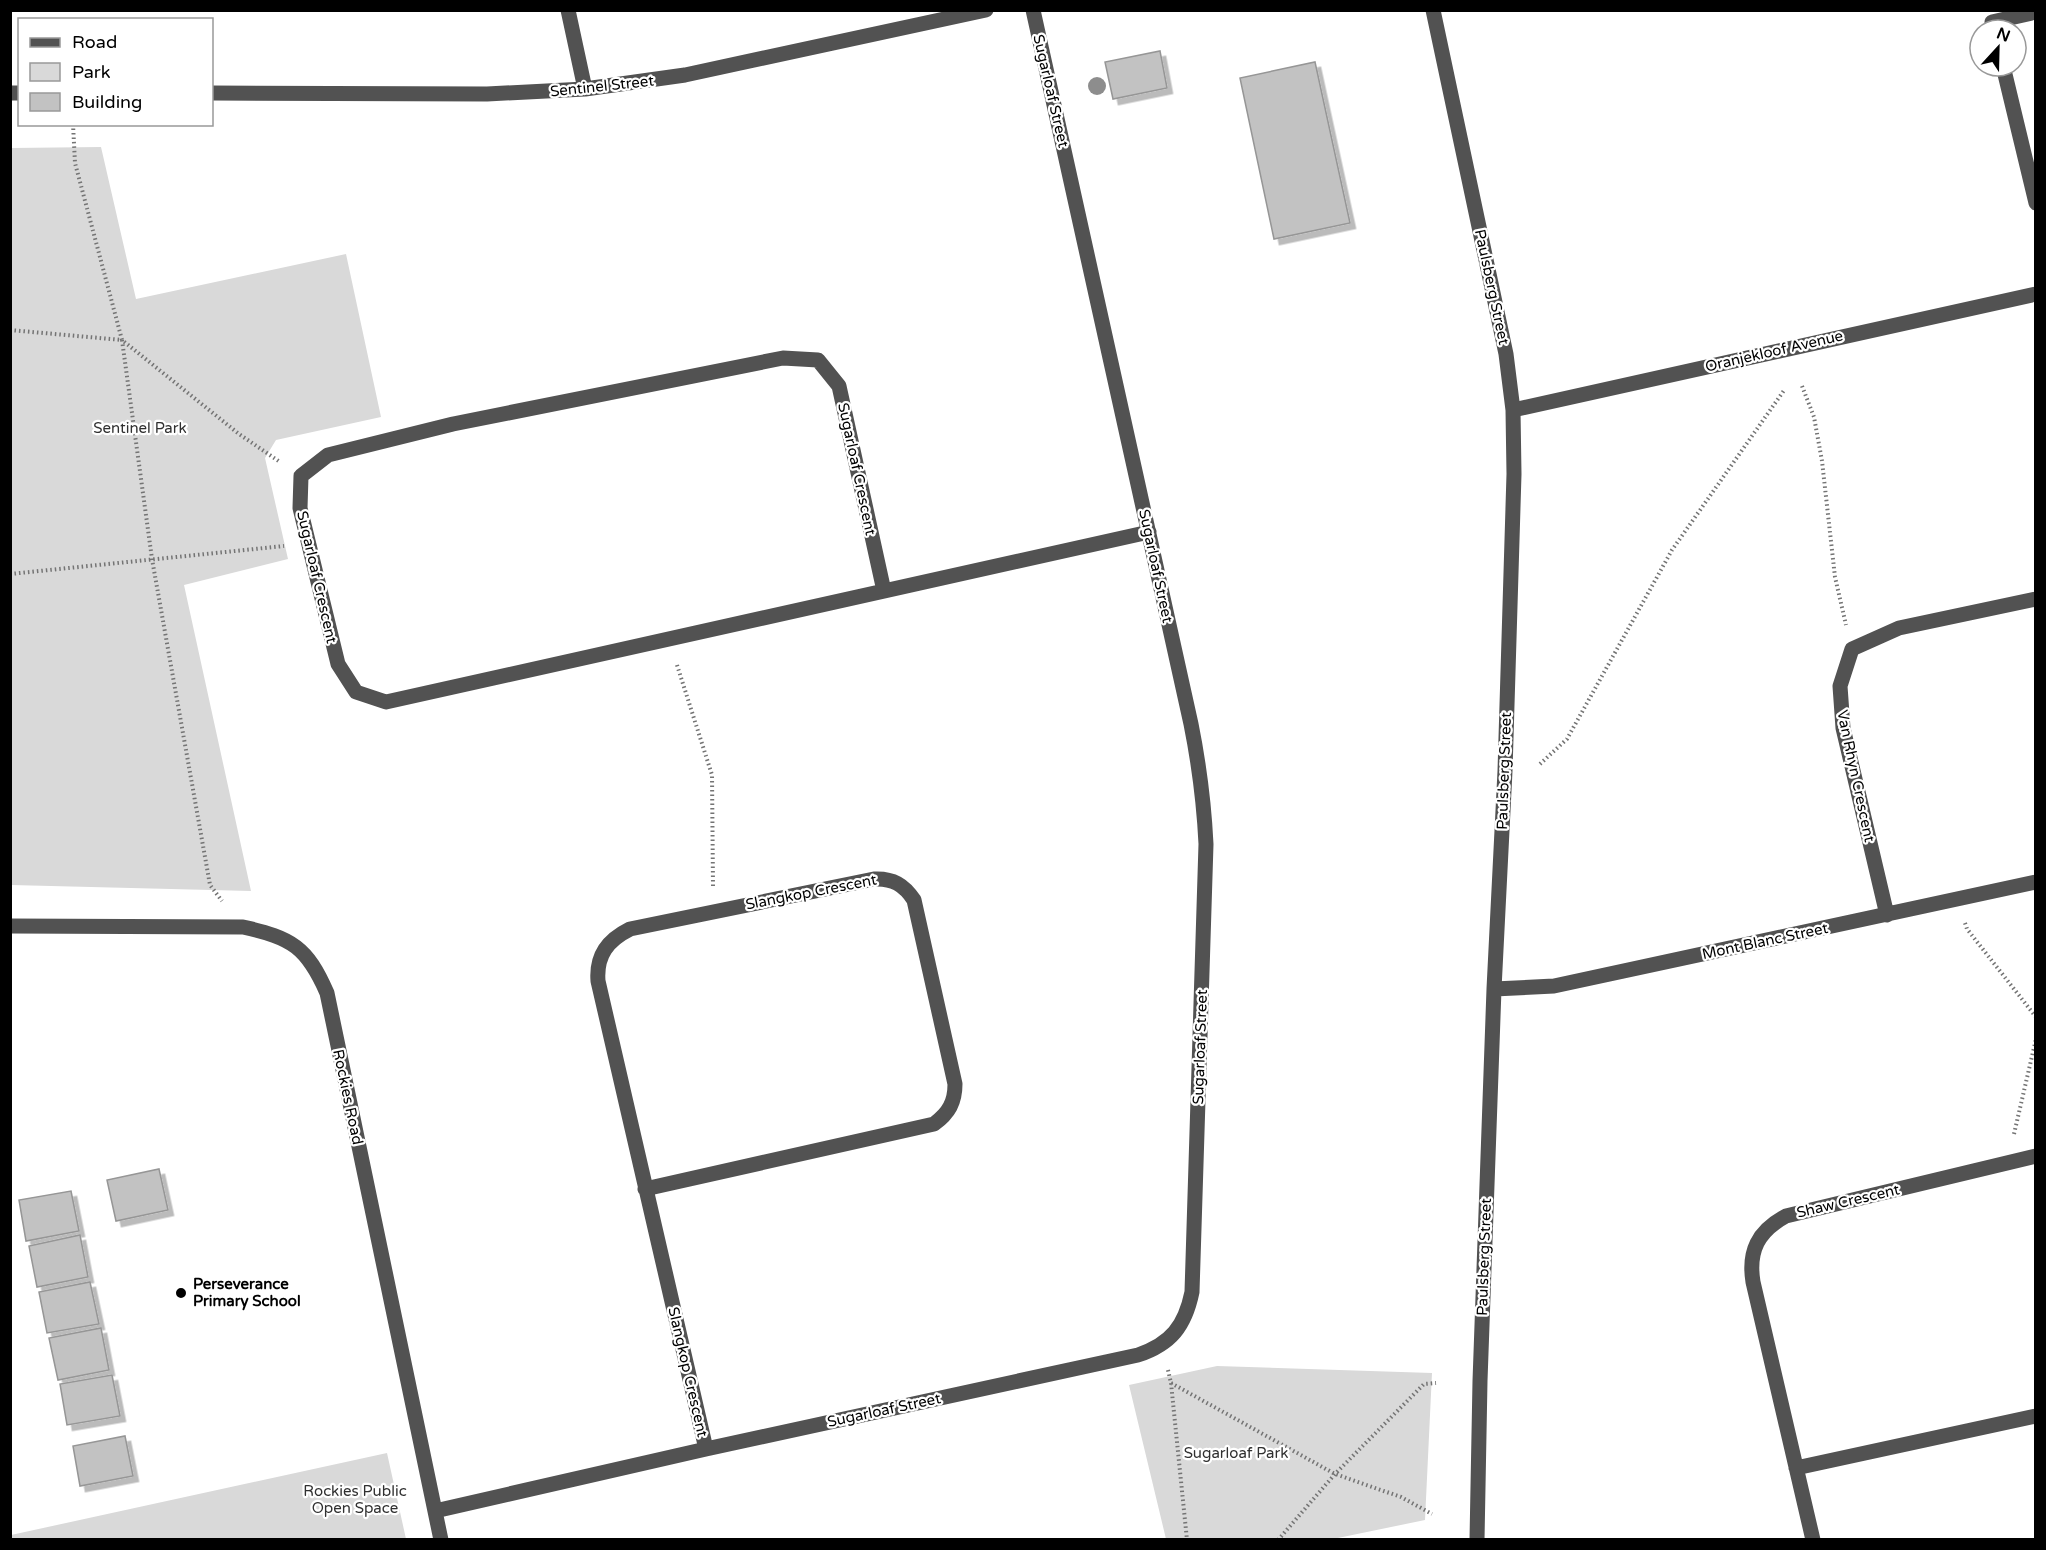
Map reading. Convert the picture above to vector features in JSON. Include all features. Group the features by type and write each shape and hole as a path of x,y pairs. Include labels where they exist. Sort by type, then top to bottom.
{"street":[{"path":"568,10 585,89"},
{"name":"Sentinel Street","path":"213,93 487,94 585,89 685,75 986,10"},
{"name":"Sugarloaf Street","path":"435,1511 706,1449 1138,1355 1161,1345 1173,1336 1182,1324 1189,1308 1192,1292 1206,844 1199,762 1033,10"},
{"name":"Paulsberg Street","path":"1433,10 1506,354 1513,410 1514,474 1505,771 1494,989 1480,1369 1477,1539"},
{"path":"2007,18 2036,12"},
{"path":"2006,78 2036,203"},
{"name":"Oranjekloof Avenue","path":"1513,410 2036,294"},
{"name":"Sugarloaf Crescent","path":"884,591 839,386 818,360 783,358 453,424 328,455 301,476 300,508 338,664 356,692 386,702 1149,532"},
{"path":"1852,649 1899,628 2036,599"},
{"name":"Van Rhyn Crescent","path":"1852,649 1840,686 1844,728 1887,915"},
{"name":"Slangkop Crescent","path":"645,1189 934,1124 944,1117 955,1096 955,1084 914,900 900,885 884,878 874,879 630,929 616,936 606,946 597,969 645,1189 706,1449"},
{"name":"Mont Blanc Street","path":"1494,989 1554,986 2036,882"},
{"name":"Rockies Road","path":"10,926 243,927 274,934 299,948 316,969 327,993 441,1539"},
{"name":"Shaw Crescent","path":"1813,1539 1751,1268 1758,1239 1766,1229 1786,1216 2036,1156"},
{"path":"1796,1468 2036,1416"}],"path":[{"path":"72,126 75,163 122,340 152,560 210,885 243,927"},
{"path":"10,330 122,340 239,434 301,476"},
{"path":"1802,386 1814,417 1822,461 1835,577 1852,649"},
{"path":"1540,764 1567,739 1672,550 1785,389"},
{"path":"10,574 309,543"},
{"path":"669,638 712,775 713,912"},
{"path":"1967,929 2036,1017"},
{"path":"2013,1135 2036,1039"},
{"path":"1161,1345 1171,1383 1186,1539"},
{"path":"1171,1383 1335,1474 1401,1497 1432,1514"},
{"path":"1278,1539 1335,1474 1424,1384 1436,1383"}],"green space":[{"name":"Sentinel Park","path":"101,147 136,299 346,254 381,417 276,440 265,458 288,559 184,585 251,891 11,885 11,148"},
{"name":"Sugarloaf Park","path":"1217,1366 1432,1373 1425,1520 1333,1539 1166,1539 1129,1385"},
{"name":"Rockies Public Open Space","path":"387,1453 406,1539 11,1539 11,1535"}],"building":[{"path":"1160,51 1167,88 1113,99 1105,62"},
{"path":"1315,62 1350,223 1274,239 1240,78"},
{"path":"159,1169 168,1210 116,1221 107,1180"},
{"path":"71,1191 79,1231 26,1241 19,1200"},
{"path":"80,1235 88,1277 37,1287 29,1246"},
{"path":"90,1282 99,1324 47,1333 39,1292"},
{"path":"101,1328 109,1370 58,1380 49,1338"},
{"path":"112,1375 120,1416 67,1425 60,1384"},
{"path":"125,1436 133,1476 80,1486 73,1446"}],"place":[{"name":"Perseverance Primary School","path":"181,1293"}]}
